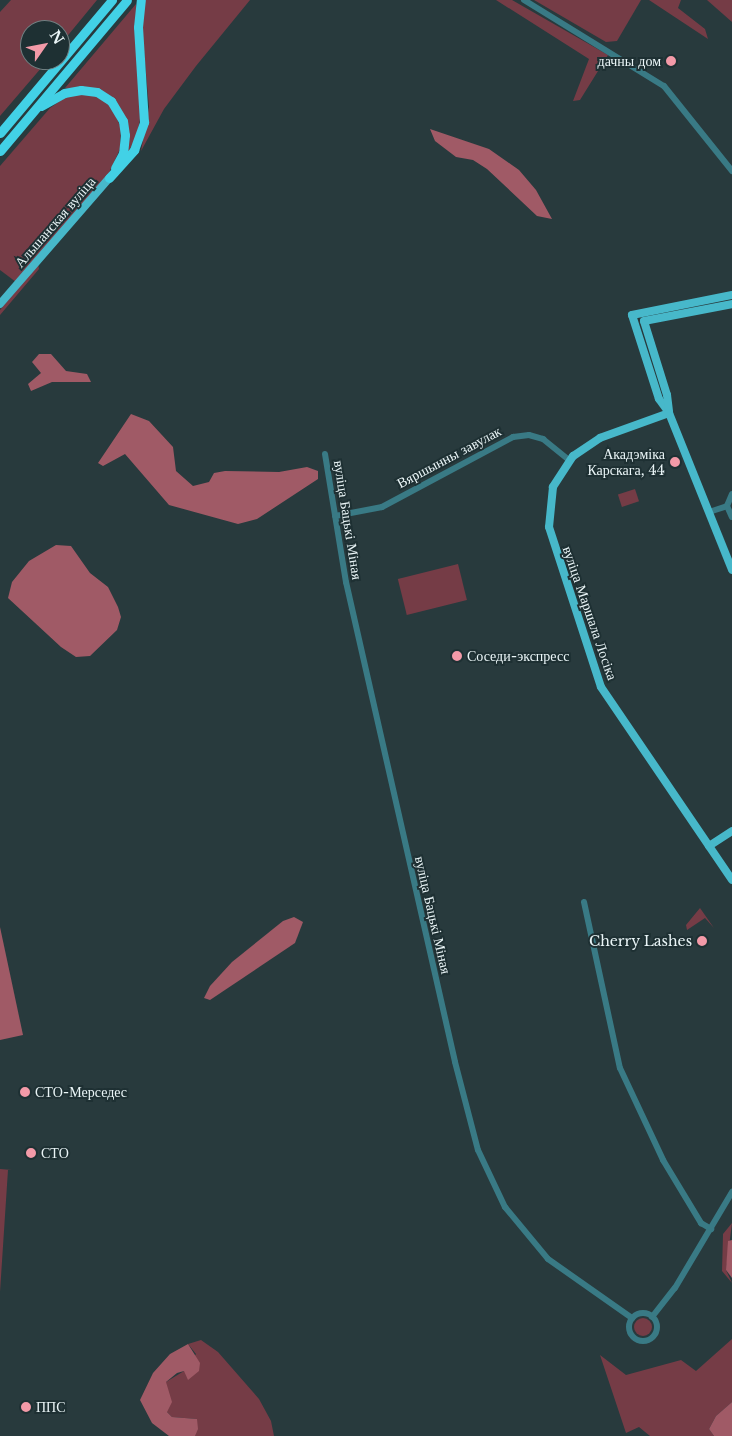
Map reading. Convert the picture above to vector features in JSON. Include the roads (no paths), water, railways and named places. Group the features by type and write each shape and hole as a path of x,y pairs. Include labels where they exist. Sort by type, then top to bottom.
{"highway":[{"path":"0,133 112,0"},
{"path":"0,151 127,0"},
{"path":"109,178 134,150 144,122 138,27 141,0"},
{"path":"34,110 73,90 90,90 111,101 123,121 125,135 122,153 109,178"},
{"path":"0,123 18,111"}],"main road":[{"name":"Альшанская вуліца","path":"0,304 109,178"},
{"path":"0,290 7,296"},
{"path":"732,295 632,315 660,399 669,413 732,570"},
{"path":"634,322 732,304"},
{"path":"644,321 667,395 669,413"},
{"name":"вуліца Маршала Лосіка","path":"669,413 600,438 569,460 554,487 549,528 595,672 618,714 732,880"},
{"path":"709,846 732,831"}],"street":[{"path":"524,0 664,86 732,171"},
{"name":"Вяршынны завулак","path":"336,516 382,507 513,436 529,435 542,439 569,460"},
{"name":"вуліца Бацькі Міная","path":"325,454 346,582 398,818 478,1150 493,1188 523,1232 566,1274 632,1318"},
{"path":"732,494 727,506 732,517"},
{"path":"708,512 727,506"},
{"path":"584,902 620,1068 663,1160 702,1222 711,1229"},
{"path":"652,1317 675,1288 732,1192"},
{"path":"644,1313 652,1317 656,1327 647,1340 631,1334 632,1318 644,1313"}],"place":[{"name":"дачны дом","path":"671,61"},
{"name":"Акадэміка Карскага, 44","path":"675,462"},
{"name":"Соседи-экспресс","path":"457,656"},
{"name":"Cherry Lashes","path":"702,941"},
{"name":"СТО-Мерседес","path":"25,1092"},
{"name":"СТО","path":"31,1153"},
{"name":"ППС","path":"26,1407"}]}
